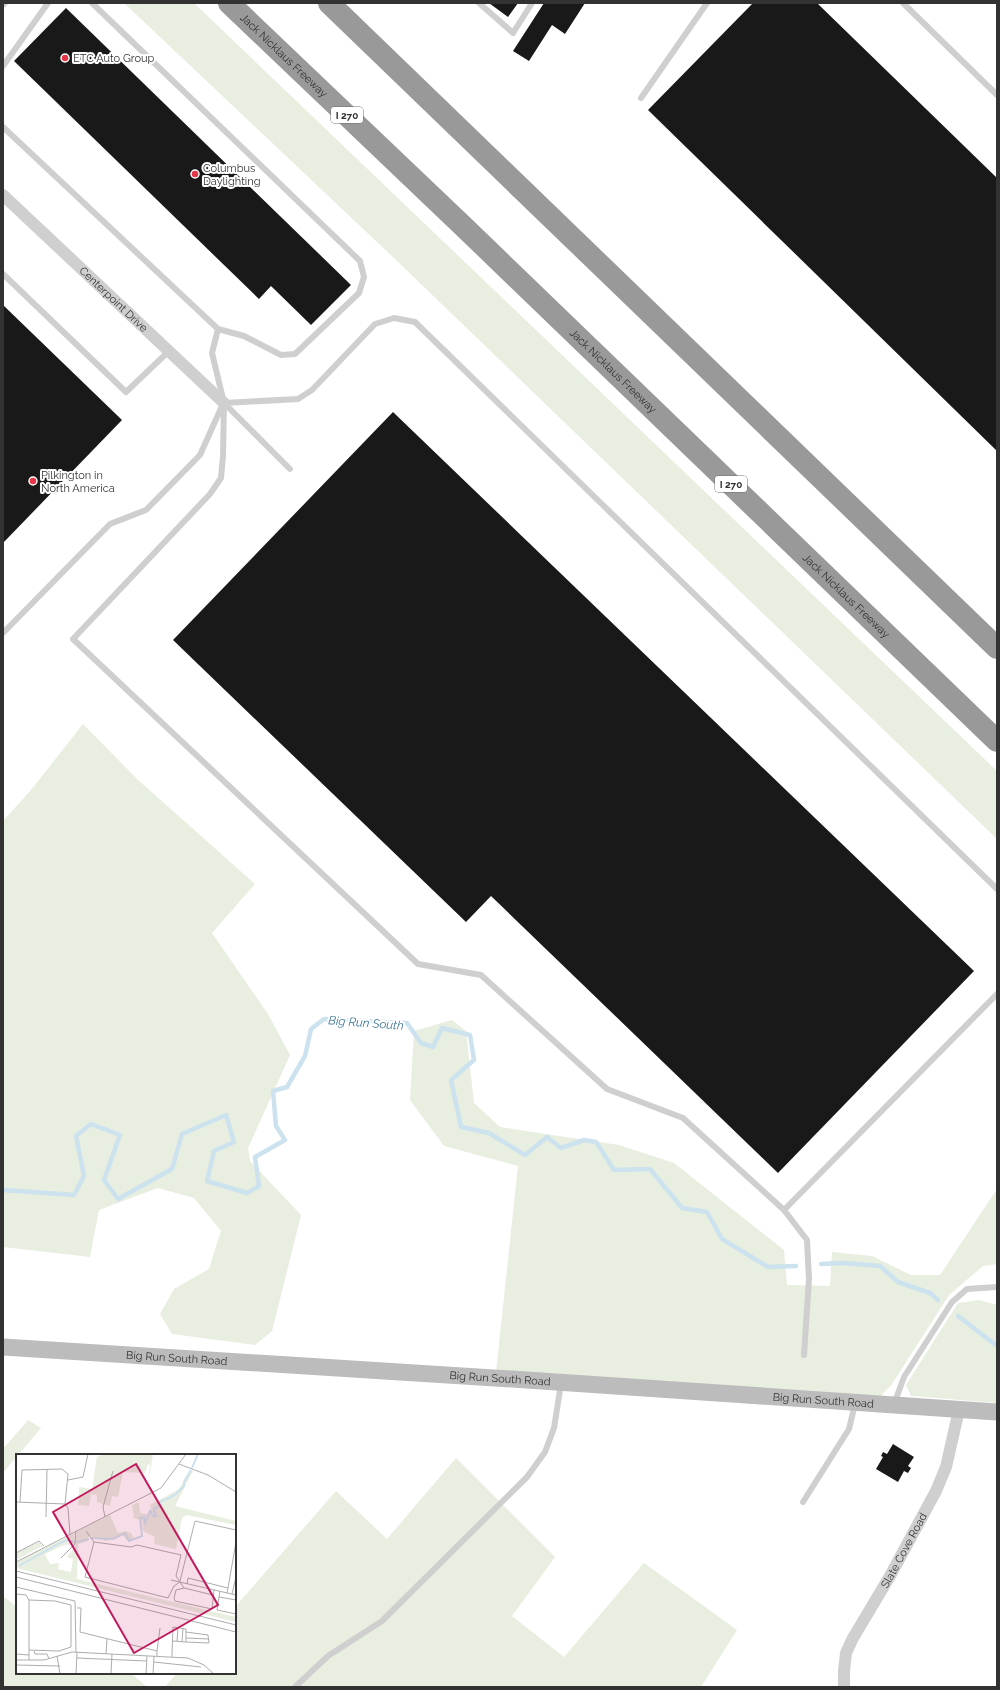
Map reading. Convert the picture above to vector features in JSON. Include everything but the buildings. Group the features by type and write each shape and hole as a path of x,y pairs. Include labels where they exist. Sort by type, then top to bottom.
{"highway":[{"name":"Jack Nicklaus Freeway","path":"229,3 997,741"},
{"path":"330,3 997,648"}],"street":[{"name":"Centerpoint Drive","path":"3,195 224,403"},
{"name":"Big Run South Road","path":"3,1347 561,1382 997,1412"},
{"name":"Slate Cove Road","path":"844,1687 846,1653 936,1491 946,1466 959,1410"}],"lane":[{"path":"3,66 48,3"},
{"path":"3,127 218,328 244,336 281,355 295,354 359,293 364,277 360,261 92,3"},
{"path":"479,3 513,33 532,3"},
{"path":"640,98 707,3"},
{"path":"903,3 997,95"},
{"path":"3,274 126,392 169,352"},
{"path":"224,403 298,399 312,390 375,324 394,318 415,322 997,889"},
{"path":"218,328 212,353 224,403 221,478 210,494 73,639 418,964 480,976 607,1089 683,1118 784,1210 806,1240 809,1279 804,1355"},
{"path":"224,403 290,469"},
{"path":"3,632 110,524 146,510 200,455 224,403"},
{"path":"784,1210 997,994"},
{"path":"894,1405 904,1377 952,1302 967,1289 997,1287"},
{"path":"295,1687 328,1656 382,1621 527,1477 544,1452 554,1428 561,1382"},
{"path":"803,1502 849,1429 855,1403"}],"shaded area":[{"path":"124,3 194,3 997,771 997,839 396,260"},
{"path":"83,724 137,779 255,884 212,933 268,1014 290,1055 248,1148 250,1161 301,1215 272,1331 255,1345 172,1334 160,1314 174,1289 209,1269 221,1231 194,1198 158,1188 99,1210 90,1257 3,1247 3,821 31,790"},
{"path":"452,1020 466,1031 474,1103 500,1127 619,1145 674,1163 784,1250 787,1285 830,1286 832,1252 872,1256 911,1275 940,1275 997,1189 997,1264 983,1266 949,1295 892,1384 879,1398 496,1372 518,1166 444,1146 410,1100 414,1031"},
{"path":"979,1300 997,1305 997,1403 911,1396 906,1385 958,1303"},
{"path":"28,1420 41,1428 19,1454 16,1454 16,1458 3,1473 3,1449"},
{"path":"456,1458 555,1557 512,1616 564,1657 644,1563 737,1630 701,1687 165,1687 176,1674 236,1674 236,1606 336,1491 387,1539"},
{"path":"3,1596 16,1606 16,1674 132,1674 147,1687 3,1687"}],"waterway":[{"name":"Big Run South","path":"3,1190 74,1195 84,1176 76,1136 91,1124 120,1135 104,1180 118,1199 172,1169 182,1134 226,1115 234,1142 214,1151 207,1181 247,1193 259,1186 255,1157 285,1140 276,1126 273,1091 287,1087 305,1056 311,1029 324,1019 407,1023 421,1043 433,1047 442,1028 470,1035 474,1060 451,1080 461,1127 489,1133 525,1155 547,1137 561,1148 584,1140 596,1142 614,1170 650,1169 682,1208 707,1212 722,1239 768,1267 796,1266"},
{"name":"Big Run South","path":"821,1264 842,1263 880,1266 898,1282 930,1293 938,1300"},
{"name":"Big Run South","path":"958,1316 997,1346"}],"place":[{"name":"ETC Auto Group","path":"65,58"},
{"name":"Columbus Daylighting","path":"195,174"},
{"name":"Pilkington in North America","path":"33,481"}]}
